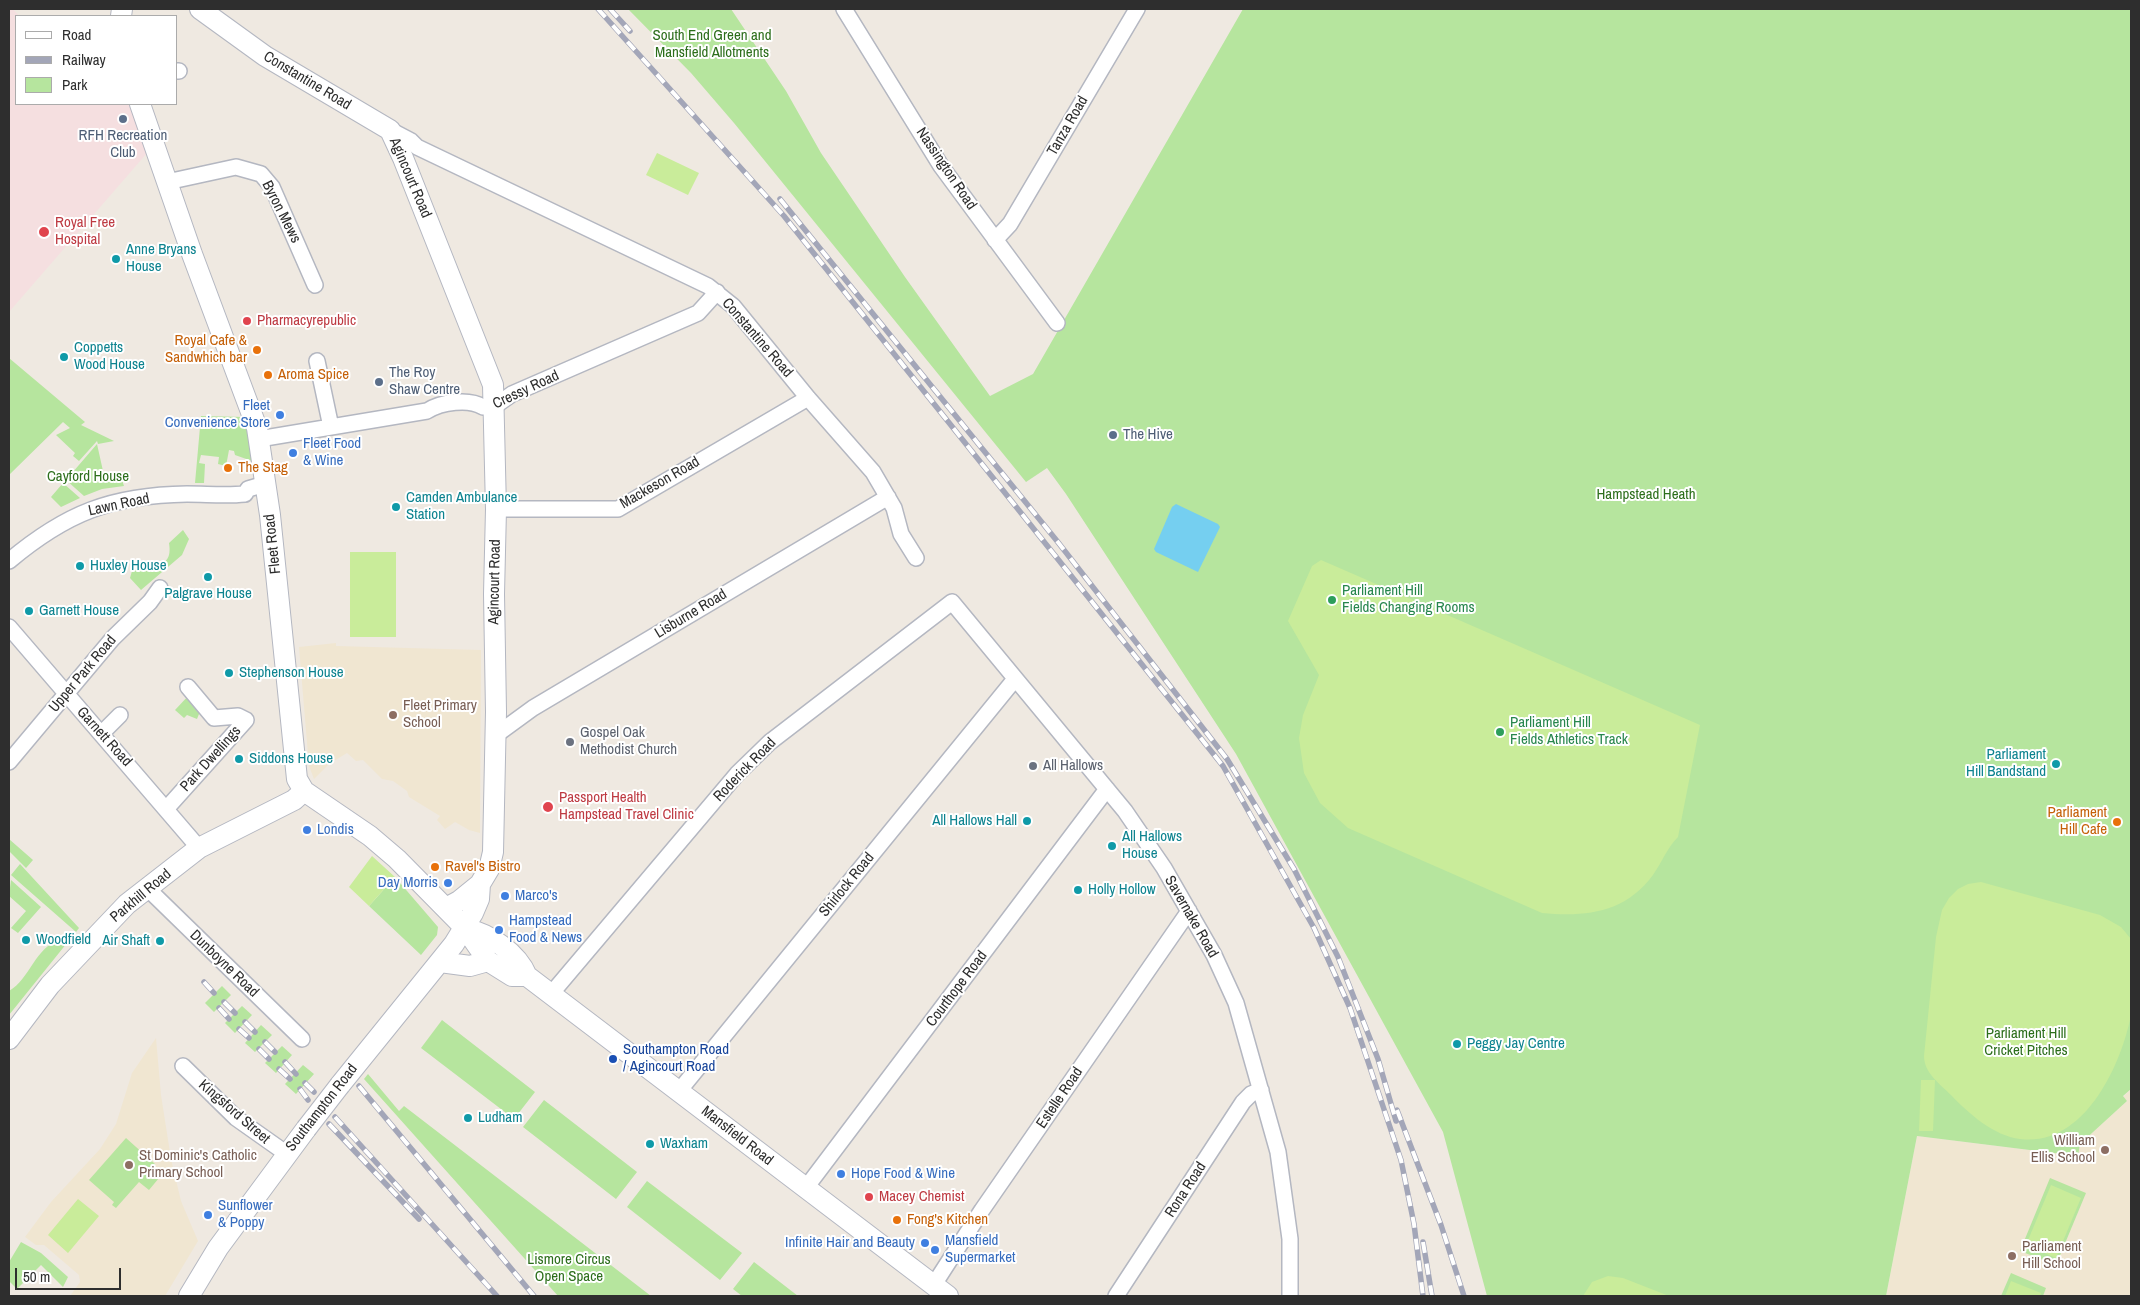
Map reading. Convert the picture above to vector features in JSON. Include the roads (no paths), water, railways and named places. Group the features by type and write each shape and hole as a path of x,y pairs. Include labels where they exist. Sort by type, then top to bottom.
{"main road":[{"name":"Constantine Road","path":"200,9 265,56 390,130"},
{"name":"Fleet Road","path":"140,105 192,254 254,419 259,439 295,770 297,779 304,791"},
{"name":"Agincourt Road","path":"390,130 410,152 493,386 495,406 496,509 494,594 496,735 493,852 490,869 480,884 479,899 465,928"},
{"name":"Parkhill Road","path":"9,1039 50,985 87,944 147,888 199,848 294,800 304,791"},
{"path":"304,791 370,836 397,859 465,928"},
{"path":"446,908 459,901 480,884"},
{"name":"Mansfield Road","path":"465,928 488,961 512,976 526,976"},
{"name":"Mansfield Road","path":"465,928 484,932 521,962 526,976 941,1291"},
{"name":"Southampton Road","path":"189,1296 218,1248 287,1154 465,928"},
{"path":"440,962 470,966 488,961"}],"street":[{"name":"Nassington Road","path":"844,9 941,166 1057,323"},
{"name":"Tanza Road","path":"995,240 1010,224 1137,9"},
{"name":"Constantine Road","path":"410,152 699,281 718,292 733,306 808,398 873,472 888,497 901,534 916,558"},
{"name":"Byron Mews","path":"167,182 236,167 261,174 272,187 315,284"},
{"name":"Cressy Road","path":"259,439 426,411 432,408 468,402 475,402 483,408 495,406 512,394 698,313 718,292"},
{"path":"317,361 331,427"},
{"name":"Mackeson Road","path":"496,509 618,509 808,398"},
{"name":"Lawn Road","path":"9,561 35,540 57,526 79,514 103,505 156,497 245,494 250,498 266,490"},
{"name":"Lisburne Road","path":"496,735 533,708 888,497"},
{"name":"Upper Park Road","path":"9,762 113,638 150,602 160,588"},
{"name":"Savernake Road","path":"952,602 1107,789 1135,826 1214,954 1236,1003 1278,1152 1290,1239 1290,1296"},
{"name":"Roderick Road","path":"551,994 737,774 770,742 952,602"},
{"name":"Garnett Road","path":"9,627 66,696 102,732 199,848"},
{"name":"Shirlock Road","path":"679,1092 1015,679"},
{"name":"Park Dwellings","path":"166,808 246,720 238,716 214,718 188,687"},
{"path":"102,732 120,715"},
{"name":"Courthope Road","path":"805,1189 1107,789"},
{"name":"Dunboyne Road","path":"147,888 302,1039"},
{"name":"Estelle Road","path":"941,1291 952,1259 988,1203 1189,911"},
{"name":"Kingsford Street","path":"183,1066 236,1118 287,1154"},
{"name":"Rona Road","path":"1116,1296 1243,1102 1250,1094 1261,1090"}],"water":[{"path":"1176,504 1218,524 1220,527 1198,572 1156,552 1154,549 1172,507"}],"railway":[{"path":"598,9 784,216 1223,766 1314,928 1350,1008 1401,1160 1414,1224 1423,1296"},
{"path":"610,9 630,31"},
{"path":"780,199 1057,541 1227,759 1294,869 1338,957 1378,1059 1396,1121"},
{"path":"204,982 214,993"},
{"path":"224,1002 235,1013"},
{"path":"219,1008 229,1019"},
{"path":"245,1022 255,1032"},
{"path":"239,1029 249,1038"},
{"path":"265,1042 275,1052"},
{"path":"259,1049 269,1059"},
{"path":"285,1062 296,1074"},
{"path":"279,1069 290,1079"},
{"path":"305,1083 314,1092"},
{"path":"359,1086 534,1296"},
{"path":"300,1089 308,1100"},
{"path":"1397,1110 1441,1225 1464,1296"},
{"path":"335,1117 497,1296"},
{"path":"329,1124 419,1219"},
{"path":"1423,1242 1432,1296"}],"place":[{"name":"RFH Recreation Club","path":"123,119"},
{"name":"Royal Free Hospital","path":"44,232"},
{"name":"Anne Bryans House","path":"116,259"},
{"name":"Pharmacyrepublic","path":"247,321"},
{"name":"Royal Cafe & Sandwhich bar","path":"257,350"},
{"name":"Coppetts Wood House","path":"64,357"},
{"name":"Aroma Spice","path":"268,375"},
{"name":"The Roy Shaw Centre","path":"379,382"},
{"name":"Fleet Convenience Store","path":"280,415"},
{"name":"The Hive","path":"1113,435"},
{"name":"Fleet Food & Wine","path":"293,453"},
{"name":"The Stag","path":"228,468"},
{"name":"Camden Ambulance Station","path":"396,507"},
{"name":"Huxley House","path":"80,566"},
{"name":"Palgrave House","path":"208,577"},
{"name":"Parliament Hill Fields Changing Rooms","path":"1332,600"},
{"name":"Garnett House","path":"29,611"},
{"name":"Stephenson House","path":"229,673"},
{"name":"Fleet Primary School","path":"393,715"},
{"name":"Parliament Hill Fields Athletics Track","path":"1500,732"},
{"name":"Gospel Oak Methodist Church","path":"570,742"},
{"name":"Siddons House","path":"239,759"},
{"name":"Parliament Hill Bandstand","path":"2056,764"},
{"name":"All Hallows","path":"1033,766"},
{"name":"Passport Health Hampstead Travel Clinic","path":"548,807"},
{"name":"All Hallows Hall","path":"1027,821"},
{"name":"Parliament Hill Cafe","path":"2117,822"},
{"name":"Londis","path":"307,830"},
{"name":"All Hallows House","path":"1112,846"},
{"name":"Ravel's Bistro","path":"435,867"},
{"name":"Day Morris","path":"448,883"},
{"name":"Holly Hollow","path":"1078,890"},
{"name":"Marco's","path":"505,896"},
{"name":"Hampstead Food & News","path":"499,930"},
{"name":"Woodfield","path":"26,940"},
{"name":"Air Shaft","path":"160,941"},
{"name":"Peggy Jay Centre","path":"1457,1044"},
{"name":"Southampton Road / Agincourt Road","path":"613,1059"},
{"name":"Ludham","path":"468,1118"},
{"name":"Waxham","path":"650,1144"},
{"name":"William Ellis School","path":"2105,1150"},
{"name":"St Dominic's Catholic Primary School","path":"129,1165"},
{"name":"Hope Food & Wine","path":"841,1174"},
{"name":"Macey Chemist","path":"869,1197"},
{"name":"Sunflower & Poppy","path":"208,1215"},
{"name":"Fong's Kitchen","path":"897,1220"},
{"name":"Infinite Hair and Beauty","path":"925,1243"},
{"name":"Mansfield Supermarket","path":"935,1250"},
{"name":"Parliament Hill School","path":"2012,1256"}],"park label":[{"name":"South End Green and Mansfield Allotments","path":"712,44"},
{"name":"Cayford House","path":"88,477"},
{"name":"Hampstead Heath","path":"1646,495"},
{"name":"Parliament Hill Cricket Pitches","path":"2026,1042"},
{"name":"Lismore Circus Open Space","path":"569,1268"}]}
